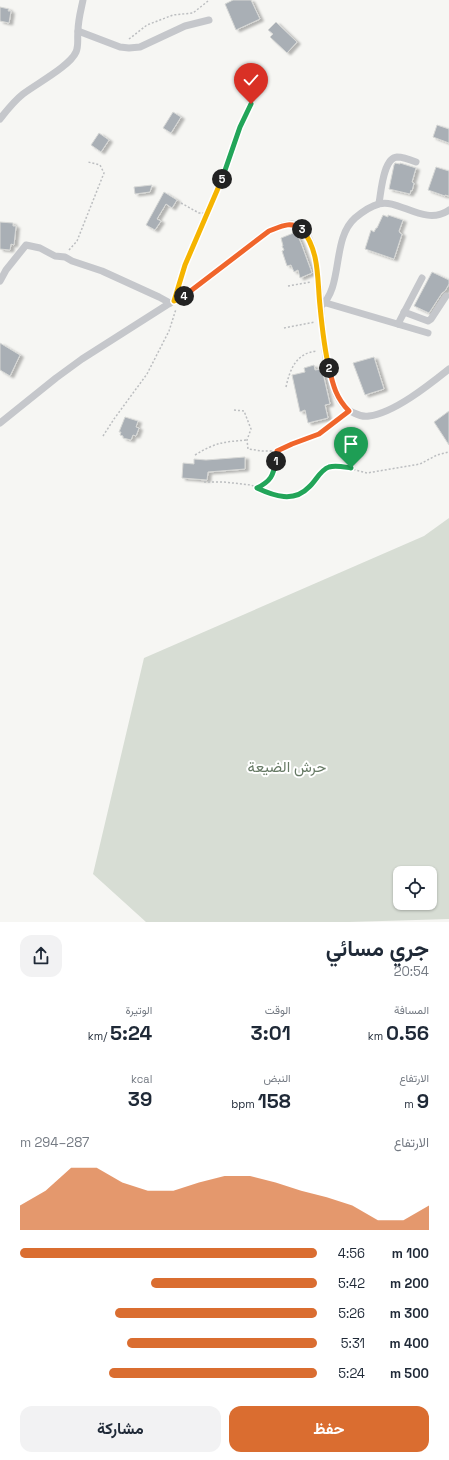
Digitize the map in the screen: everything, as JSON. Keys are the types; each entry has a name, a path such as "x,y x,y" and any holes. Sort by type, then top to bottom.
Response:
{"street":[{"path":"0,119 13,103 22,95 71,59 76,52 83,0"},
{"path":"78,31 120,47 130,48 140,47 185,26 209,20"},
{"path":"379,203 383,177 387,166 392,159 397,157 416,162"},
{"path":"323,305 334,281 340,248 346,231 354,218 379,203 390,204 413,212 430,215 442,214 449,210"},
{"path":"0,423 82,358 174,301 188,294 269,231 292,224 302,229 308,236 315,253 323,305 322,321 325,350 336,393 340,402 349,411 359,415 368,416 381,413 423,389 449,369"},
{"path":"0,281 6,270 26,245 40,248 55,256 65,257 72,261 102,271 159,297 174,301"},
{"path":"398,324 422,278"},
{"path":"404,312 428,321 431,319 446,296"},
{"path":"323,305 428,333"}],"path":[{"path":"120,47 147,25 173,15 193,13 208,0"},
{"path":"103,436 147,374 173,322 176,313 174,301 185,265 221,182 240,127 251,104"},
{"path":"65,257 77,241 104,173 100,165 88,162"},
{"path":"181,203 199,213 207,213"},
{"path":"288,286 319,282"},
{"path":"284,328 322,321"},
{"path":"286,387 289,372 299,358 310,352 325,350"},
{"path":"234,410 244,411 251,430 247,440 248,449 262,451 277,451 319,434 349,411"},
{"path":"195,455 206,448 222,442 247,440"},
{"path":"257,488 271,479 277,460 277,451"},
{"path":"204,482 224,482 251,485 287,498 299,495 329,467 340,466 367,472 420,464 449,452"}],"green space":[{"name":"حرش الضيعة","path":"449,518 449,919 349,922 146,922 93,874 144,658 424,536"}],"building":[{"path":"233,0 251,0 260,19 236,30 225,4"},
{"path":"0,7 11,11 9,23 0,21"},
{"path":"276,22 297,42 287,53 270,37 273,34 268,30"},
{"path":"173,112 181,117 171,133 163,128"},
{"path":"437,125 449,129 449,143 433,137"},
{"path":"99,133 109,140 101,152 91,145"},
{"path":"395,163 416,168 412,182 414,183 410,194 389,189"},
{"path":"436,167 449,171 449,196 428,190"},
{"path":"152,185 150,192 135,194 134,187"},
{"path":"164,192 177,200 172,208 166,204 157,219 161,221 155,230 146,225"},
{"path":"383,215 388,217 388,215 403,220 399,231 402,234 394,259 365,249 371,230 374,232"},
{"path":"0,222 13,223 13,226 16,226 14,245 11,244 10,250 0,249"},
{"path":"296,232 312,273 300,278 298,270 294,272 291,265 287,266 282,251 284,250 281,238"},
{"path":"432,272 449,280 449,284 429,313 414,306"},
{"path":"0,343 20,355 10,376 0,370"},
{"path":"374,357 384,389 365,395 353,363"},
{"path":"314,365 315,370 322,369 330,404 325,405 328,418 308,423 305,410 300,412 292,375 305,372 304,368"},
{"path":"449,411 449,445 434,422"},
{"path":"125,417 138,421 136,427 139,428 136,436 133,435 131,440 123,438 123,436 120,435 121,432 119,432"},
{"path":"245,457 245,469 208,472 207,480 182,478 183,463 194,464 194,459 206,460"}],"route":[{"path":"251,104 240,127 221,182 185,265 174,301 188,294 269,231 292,224 302,229 308,236 315,253 325,350 330,373 340,402 349,411 319,434 277,451 277,460 271,479 257,488 287,498 299,495 329,467 340,466 351,468"}]}
